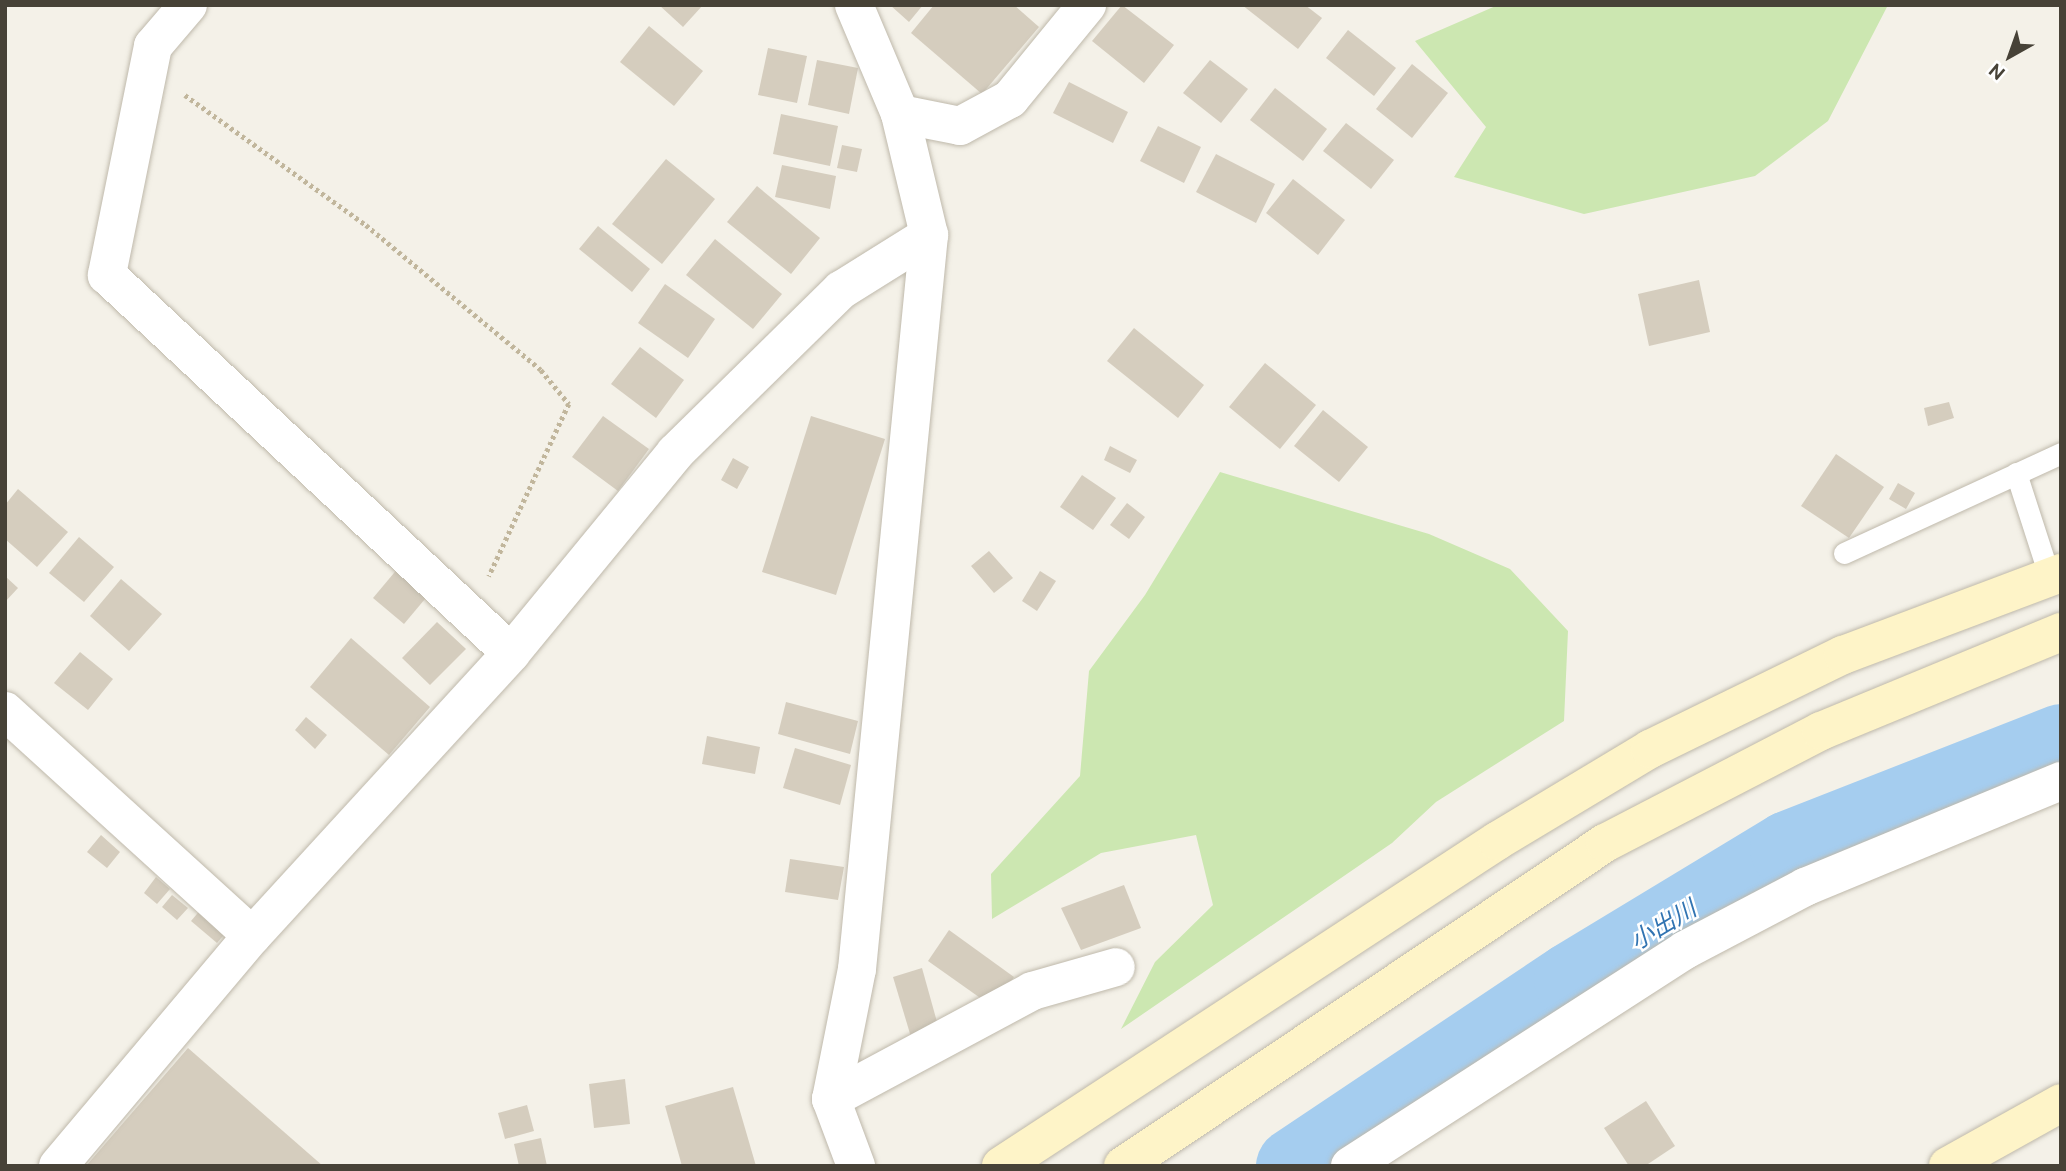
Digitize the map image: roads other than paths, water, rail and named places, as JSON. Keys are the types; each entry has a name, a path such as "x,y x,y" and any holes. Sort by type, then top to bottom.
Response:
{"street":[{"path":"188,5 153,46 107,275 511,653"},
{"path":"854,5 900,114 929,235 859,955 831,1099 856,1166"},
{"path":"900,114 960,126 1010,99 1087,5"},
{"path":"58,1166 251,936 511,653 675,453 841,290 929,235"},
{"path":"1001,1166 1486,848 1650,749 1843,655 2055,576"},
{"path":"1123,1166 1605,843 1821,731 2061,632"},
{"path":"5,711 251,936"},
{"path":"1350,1166 1685,950 1805,887 2061,781"},
{"path":"831,1099 1032,991 1116,967"},
{"path":"1948,1166 2061,1103"}],"lane":[{"path":"1844,553 2061,453"},
{"path":"2016,473 2055,576"}],"waterway":[{"name":"小出川","path":"1294,1166 1572,980 1788,849 2061,742"}]}
